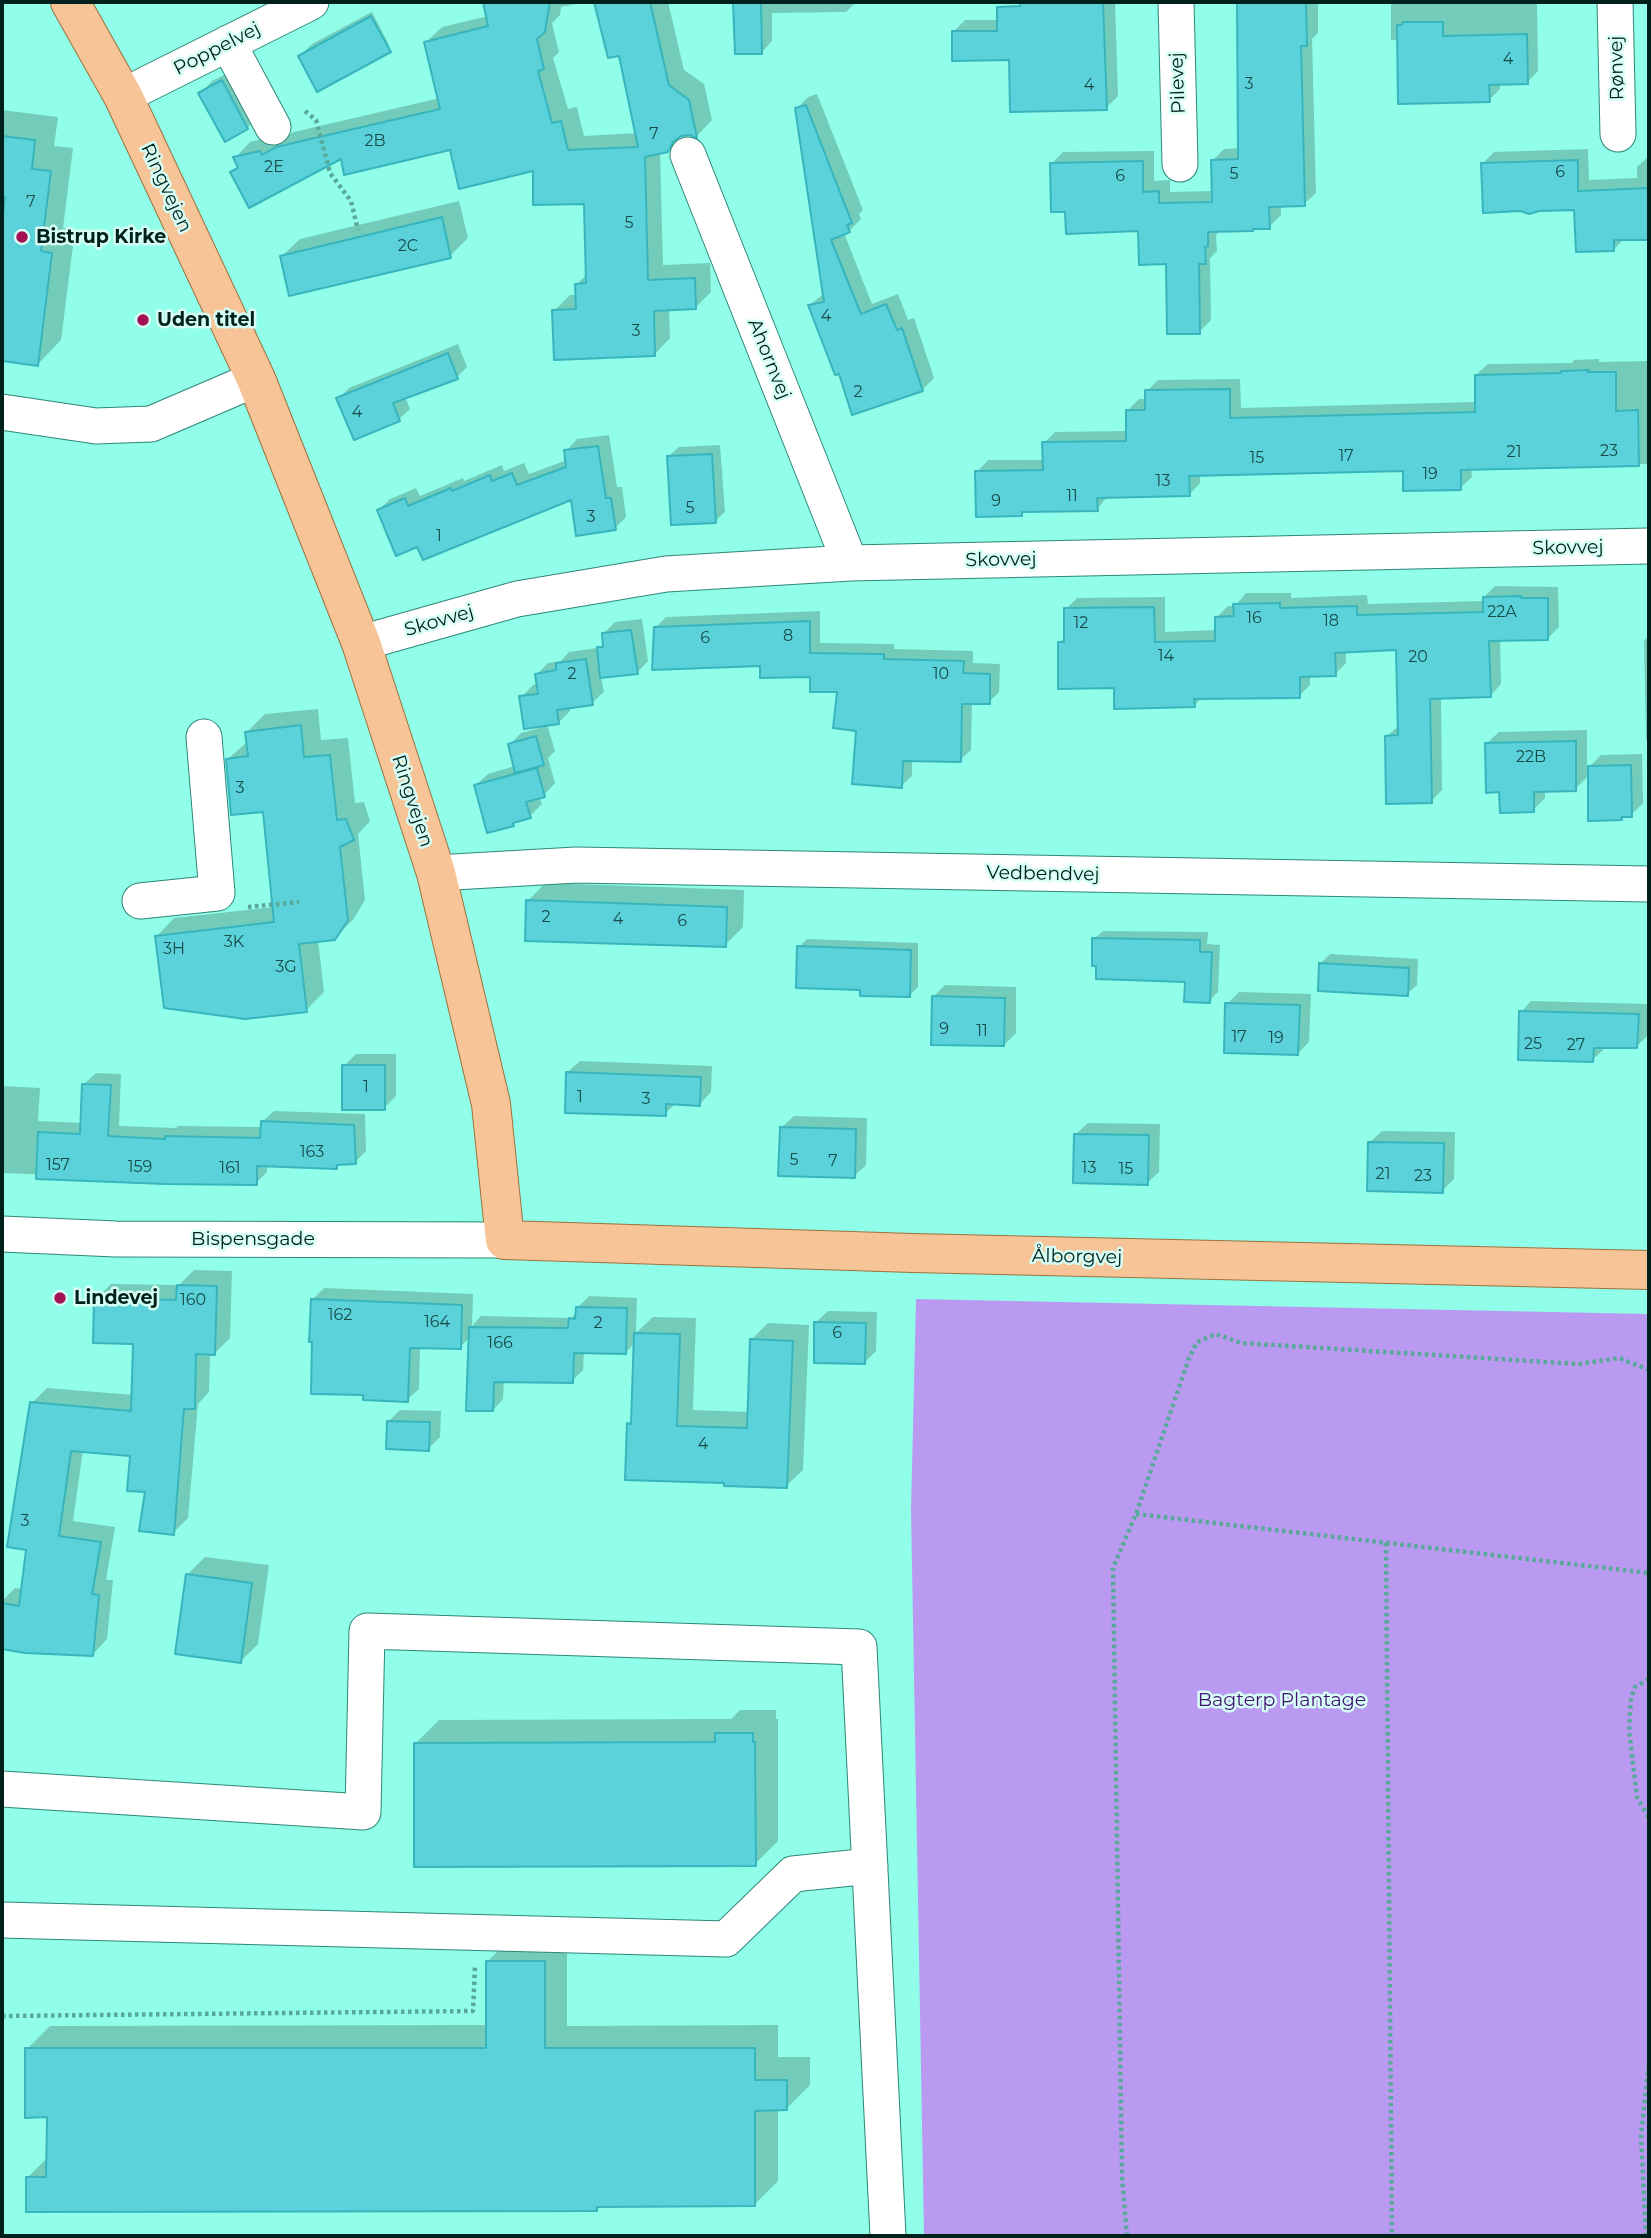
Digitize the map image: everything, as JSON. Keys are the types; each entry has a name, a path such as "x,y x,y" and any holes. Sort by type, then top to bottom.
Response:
{"main road":[{"name":"Ringvejen","path":"70,2 123,96 256,379 360,643 436,873 491,1104 505,1240"},
{"name":"Ålborgvej","path":"505,1240 914,1253 1649,1270"}],"street":[{"name":"Poppelvej","path":"123,96 311,2"},
{"name":"Pilevej","path":"1176,2 1181,164"},
{"name":"Rønvej","path":"1615,2 1618,134"},
{"path":"228,43 273,127"},
{"name":"Ahornvej","path":"688,155 850,563"},
{"path":"2,412 96,426 151,424 256,379"},
{"name":"Skovvej","path":"360,643 530,596 666,575 850,563 1649,546"},
{"path":"141,901 217,893 204,737"},
{"name":"Vedbendvej","path":"436,873 576,866 1649,884"},
{"name":"Bispensgade","path":"2,1234 116,1239 505,1240"},
{"path":"2,1790 363,1812 367,1631 859,1647 888,2236"},
{"path":"2,1920 726,1939 793,1874 870,1866"}],"path":[{"path":"273,127 307,110 316,120 330,173 351,201 358,230"},
{"path":"217,893 239,908 299,902"},
{"path":"1127,2236 1122,2176 1113,1568 1136,1514 1189,1358 1197,1342 1216,1334 1241,1343 1578,1364 1619,1357 1649,1370"},
{"path":"1136,1514 1649,1573"},
{"path":"1386,1543 1392,2236"},
{"path":"1649,1679 1635,1687 1631,1699 1629,1730 1637,1797 1649,1818"},
{"path":"2,2016 473,2011 476,1932"},
{"path":"1646,2236 1641,2135 1649,2063"}],"green space":[{"name":"Bagterp Plantage","path":"916,1299 1649,1314 1649,2236 924,2236 911,1510"}],"building":[{"path":"483,2 550,2 545,32 537,39 544,69 538,71 552,123 561,121 568,150 638,147 619,56 608,58 594,2 650,2 669,85 689,100 697,138 690,135 681,136 673,142 668,152 645,157 648,280 695,278 696,309 654,311 655,356 554,360 552,310 576,309 575,284 586,283 584,204 533,205 533,171 459,189 450,150 344,175 341,159 249,208 230,172 238,168 233,157 260,151 262,155 276,147 440,109 424,42 488,26"},
{"path":"733,2 761,2 762,54 735,54"},
{"path":"1020,2 1103,2 1107,110 1010,112 1009,60 952,61 952,31 997,31 997,7 1020,6"},
{"path":"1237,2 1306,2 1307,46 1301,46 1305,206 1269,207 1270,229 1208,232 1206,264 1199,264 1200,334 1167,334 1166,264 1139,265 1138,231 1066,234 1065,212 1051,212 1050,163 1143,161 1143,192 1159,191 1159,203 1212,202 1211,160 1238,159"},
{"path":"371,16 391,52 317,92 298,56"},
{"path":"1403,22 1443,22 1443,36 1527,34 1528,84 1489,85 1490,102 1398,104 1397,25 1402,25"},
{"path":"222,80 248,129 225,142 198,93"},
{"path":"806,105 852,223 847,225 850,232 831,240 861,314 886,304 897,330 902,328 923,391 852,415 839,374 835,375 808,305 824,302 795,108"},
{"name":"Bistrup Kirke","path":"2,136 35,140 32,169 51,171 41,251 52,253 38,366 2,361 2,223 5,197 2,197"},
{"path":"1578,160 1578,191 1649,188 1649,240 1614,240 1614,251 1576,252 1574,210 1539,211 1529,214 1520,211 1483,213 1481,163"},
{"path":"442,217 451,258 289,296 280,256"},
{"path":"448,353 458,379 393,403 400,421 354,440 336,398"},
{"path":"1589,370 1588,372 1616,372 1616,411 1638,410 1639,466 1461,470 1461,490 1403,491 1403,471 1189,476 1190,496 1097,498 1098,511 1022,512 1022,516 976,517 975,471 1043,470 1042,442 1126,441 1126,410 1145,410 1145,390 1230,389 1230,418 1475,412 1475,375"},
{"path":"598,446 606,498 611,498 616,530 576,536 571,500 423,560 417,547 396,556 377,510 405,498 408,506 490,475 492,481 512,473 517,485 566,467 564,450"},
{"path":"712,454 716,523 671,525 667,456"},
{"path":"1483,597 1548,598 1548,640 1489,641 1491,697 1430,699 1432,803 1386,804 1385,736 1398,735 1396,650 1335,653 1336,676 1300,677 1300,698 1194,699 1195,707 1114,709 1114,688 1058,689 1058,642 1064,642 1064,608 1154,607 1155,642 1215,641 1215,617 1234,616 1233,604 1280,603 1280,608 1357,606 1357,615 1483,612"},
{"path":"810,621 810,653 884,654 884,659 964,661 963,673 990,674 990,704 962,704 961,762 903,761 902,788 852,784 856,731 833,728 837,692 810,692 810,677 760,678 760,666 652,670 654,627"},
{"path":"631,630 638,674 600,678 597,647 603,647 602,633"},
{"path":"586,659 593,705 557,710 559,724 524,729 519,696 538,694 535,674 556,670 556,663"},
{"path":"301,725 304,757 330,755 337,820 346,819 354,840 340,847 348,920 335,940 299,944 307,1012 245,1019 164,1008 155,936 274,922 263,812 231,815 226,759 248,756 245,732"},
{"path":"536,736 544,765 515,773 508,744"},
{"path":"1576,741 1576,791 1534,792 1534,812 1500,813 1499,792 1486,793 1485,743"},
{"path":"1631,765 1632,817 1588,821 1588,766"},
{"path":"537,768 545,797 526,802 531,818 487,833 474,785"},
{"path":"526,900 727,907 726,947 525,941"},
{"path":"1092,938 1200,940 1200,952 1212,952 1210,1003 1184,1002 1185,982 1096,979 1096,966 1092,966"},
{"path":"797,946 911,950 910,997 860,996 860,990 796,988"},
{"path":"1319,963 1409,968 1408,996 1318,991"},
{"path":"932,996 1005,998 1004,1046 931,1045"},
{"path":"1225,1003 1300,1005 1298,1055 1224,1053"},
{"path":"1519,1011 1639,1014 1637,1048 1594,1048 1593,1062 1518,1060"},
{"path":"342,1065 385,1065 385,1110 342,1110"},
{"path":"566,1072 701,1077 700,1106 666,1104 666,1116 565,1113"},
{"path":"82,1084 111,1085 108,1136 165,1139 165,1136 260,1138 261,1121 354,1125 356,1164 337,1165 337,1169 257,1166 257,1185 36,1179 38,1132 80,1134"},
{"path":"780,1127 856,1129 855,1178 778,1176"},
{"path":"1074,1134 1149,1135 1148,1185 1073,1183"},
{"path":"1368,1142 1444,1143 1443,1193 1367,1191"},
{"path":"177,1285 217,1286 215,1355 196,1354 195,1409 184,1409 174,1535 139,1531 145,1492 127,1491 130,1456 71,1451 59,1536 101,1542 92,1594 99,1595 93,1656 25,1653 2,1649 2,1603 19,1606 26,1550 7,1547 30,1402 131,1411 133,1344 93,1343 94,1298 176,1300"},
{"path":"311,1299 462,1305 461,1349 410,1348 408,1402 363,1400 363,1395 311,1394"},
{"path":"576,1307 627,1308 626,1354 574,1353 573,1383 494,1382 493,1411 466,1411 469,1327 568,1328 569,1318 575,1319"},
{"path":"814,1322 866,1323 865,1364 814,1363"},
{"path":"634,1333 680,1334 677,1426 747,1428 750,1339 793,1341 787,1488 625,1480 627,1423 631,1424"},
{"path":"387,1421 430,1422 429,1451 386,1449"},
{"path":"186,1574 252,1583 241,1663 175,1654"},
{"path":"715,1733 753,1733 756,1866 414,1867 414,1743 715,1742"},
{"path":"486,1961 545,1961 545,2048 755,2048 755,2080 787,2080 787,2110 755,2111 755,2206 597,2207 597,2211 26,2212 26,2177 46,2177 47,2117 25,2118 25,2048 486,2048"}],"place":[{"name":"Bistrup Kirke","path":"22,237"},
{"name":"Uden titel","path":"143,320"},
{"name":"Lindevej","path":"60,1298"}]}
